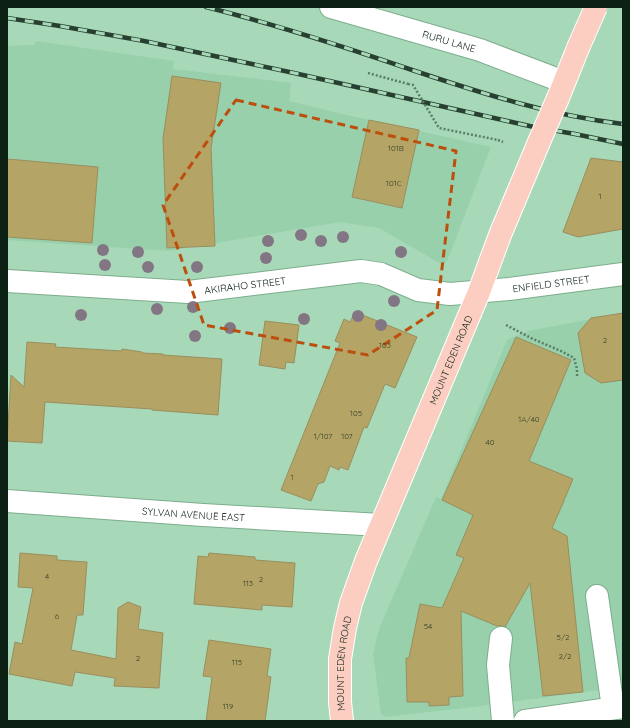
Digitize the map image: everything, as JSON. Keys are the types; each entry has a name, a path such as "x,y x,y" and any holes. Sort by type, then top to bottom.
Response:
{"main road":[{"name":"MOUNT EDEN ROAD","path":"342,721 340,702 340,659 351,603 366,561 479,292 500,235 596,7"}],"street":[{"name":"RURU LANE","path":"331,7 480,50 561,90"},
{"name":"AKIRAHO STREET","path":"7,281 188,292 361,271 381,274 418,290 450,294 479,292"},
{"name":"ENFIELD STREET","path":"479,292 623,274"},
{"name":"SYLVAN AVENUE EAST","path":"7,501 381,525"},
{"path":"525,721 618,708 597,596"},
{"path":"501,638 498,665 503,721"}],"path":[{"path":"368,72 413,85 439,128 503,142"},
{"path":"506,325 574,358 577,369 577,377"}],"highlighted area":[{"path":"236,100 456,151 437,310 368,355 204,325 163,205"}],"shaded area":[{"path":"36,41 174,61 173,69 291,83 289,101 491,147 447,261 443,265 379,228 340,222 169,251 7,240 7,45 34,45"},
{"path":"623,313 623,687 385,717 381,714 373,654 379,629 436,497 441,499 507,340 528,331"}],"building":[{"path":"172,76 221,83 211,148 215,246 167,248 163,139"},
{"path":"369,120 419,130 402,208 352,197"},
{"path":"591,158 623,162 623,229 578,237 563,232"},
{"path":"7,159 98,167 92,243 7,237"},
{"path":"355,312 417,337 395,388 385,384 367,428 364,427 348,470 340,467 339,470 330,466 324,482 318,484 311,501 281,490 340,343 335,341 344,319 350,322"},
{"path":"623,313 623,380 601,383 585,373 578,333 591,318"},
{"path":"265,321 299,325 294,363 286,362 285,369 259,365"},
{"path":"516,337 571,360 529,461 573,479 552,528 567,536 583,692 543,696 530,583 505,627 497,626 461,611 463,696 449,697 449,705 429,706 429,702 407,702 406,658 409,658 420,604 442,608 464,558 456,555 473,515 442,500"},
{"path":"27,342 56,344 55,347 122,351 122,349 142,353 222,359 218,415 45,402 42,443 7,441 11,375 24,387"},
{"path":"20,553 57,556 57,560 87,562 83,615 77,615 71,650 116,659 118,608 128,602 141,607 138,629 163,633 159,688 114,686 115,678 75,672 72,686 9,674 15,642 22,644 33,588 18,587"},
{"path":"209,553 255,557 255,560 295,563 292,607 262,605 262,610 194,604 198,556 208,557"},
{"path":"209,640 271,649 267,676 271,677 265,721 206,721 212,677 203,676"}],"railway":[{"path":"206,7 313,37 418,72 519,103 571,116 623,124"},
{"path":"7,18 144,41 534,127 623,144"}]}
